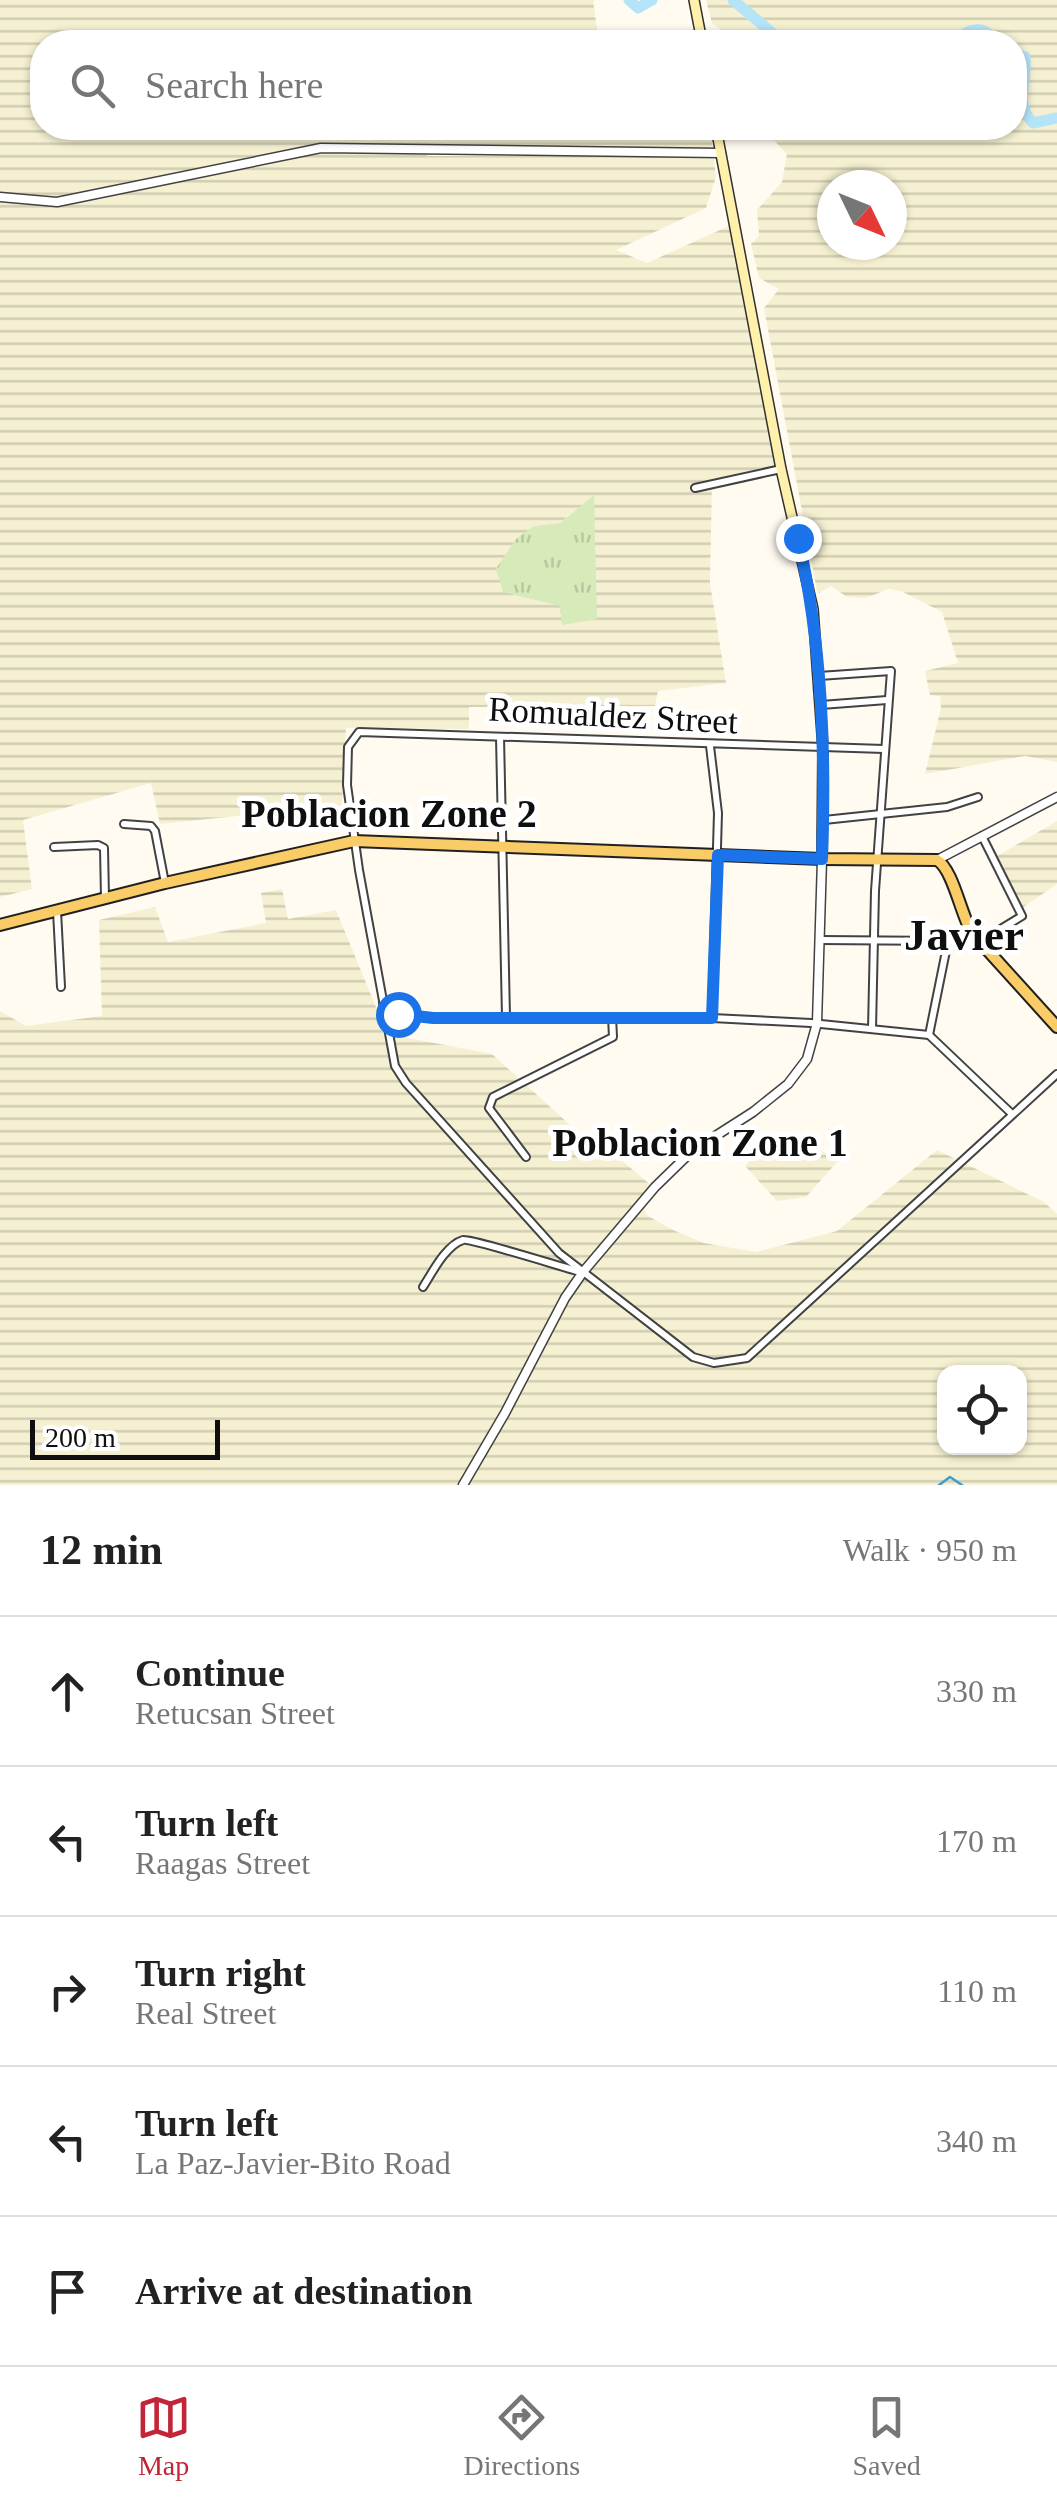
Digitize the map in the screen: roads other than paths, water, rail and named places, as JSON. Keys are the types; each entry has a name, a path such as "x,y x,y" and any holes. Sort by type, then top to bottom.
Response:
{"main road":[{"path":"694,0 700,30"},
{"path":"718,140 781,469 813,609 823,748 822,859"},
{"path":"0,925 354,841 937,860 946,867 962,917 976,938 1057,1027"}],"street":[{"path":"0,197 57,202 321,148 721,153"},
{"path":"695,488 781,469"},
{"path":"819,676 891,670 877,861 872,1029"},
{"path":"821,705 888,700"},
{"name":"Romualdez Street","path":"354,841 346,785 348,747 353,736 368,731 710,746 884,749"},
{"path":"500,736 506,1017"},
{"path":"710,746 718,813 712,1018"},
{"path":"824,820 947,807 978,797"},
{"path":"937,860 1057,797"},
{"path":"124,824 150,826 155,832 165,883"},
{"path":"820,940 976,938 1022,916 981,835"},
{"path":"354,841 392,1060 400,1075 546,1239 582,1272 694,1357 714,1363 746,1358 1057,1074"},
{"path":"54,847 104,848 105,900"},
{"path":"463,1485 582,1272 692,1150 742,1120 788,1084 808,1060 817,1024 822,859"},
{"path":"57,911 61,986"},
{"path":"929,1035 948,941"},
{"path":"382,1002 398,1014 412,1018 712,1018 929,1035 1012,1114"},
{"path":"526,1157 495,1119 489,1108 493,1098 613,1038 612,1018"},
{"path":"422,1287 452,1247 463,1240 477,1240 518,1256 582,1272"}],"waterway":[{"path":"629,0 638,8 652,0"},
{"path":"733,0 769,30"},
{"path":"976,30 981,30"},
{"path":"1027,115 1033,123 1057,118"},
{"path":"939,1485 950,1477 962,1485"}],"district":[{"name":"Poblacion Zone 2","path":"389,813"},
{"name":"Javier","path":"964,934"},
{"name":"Poblacion Zone 1","path":"700,1142"}]}
